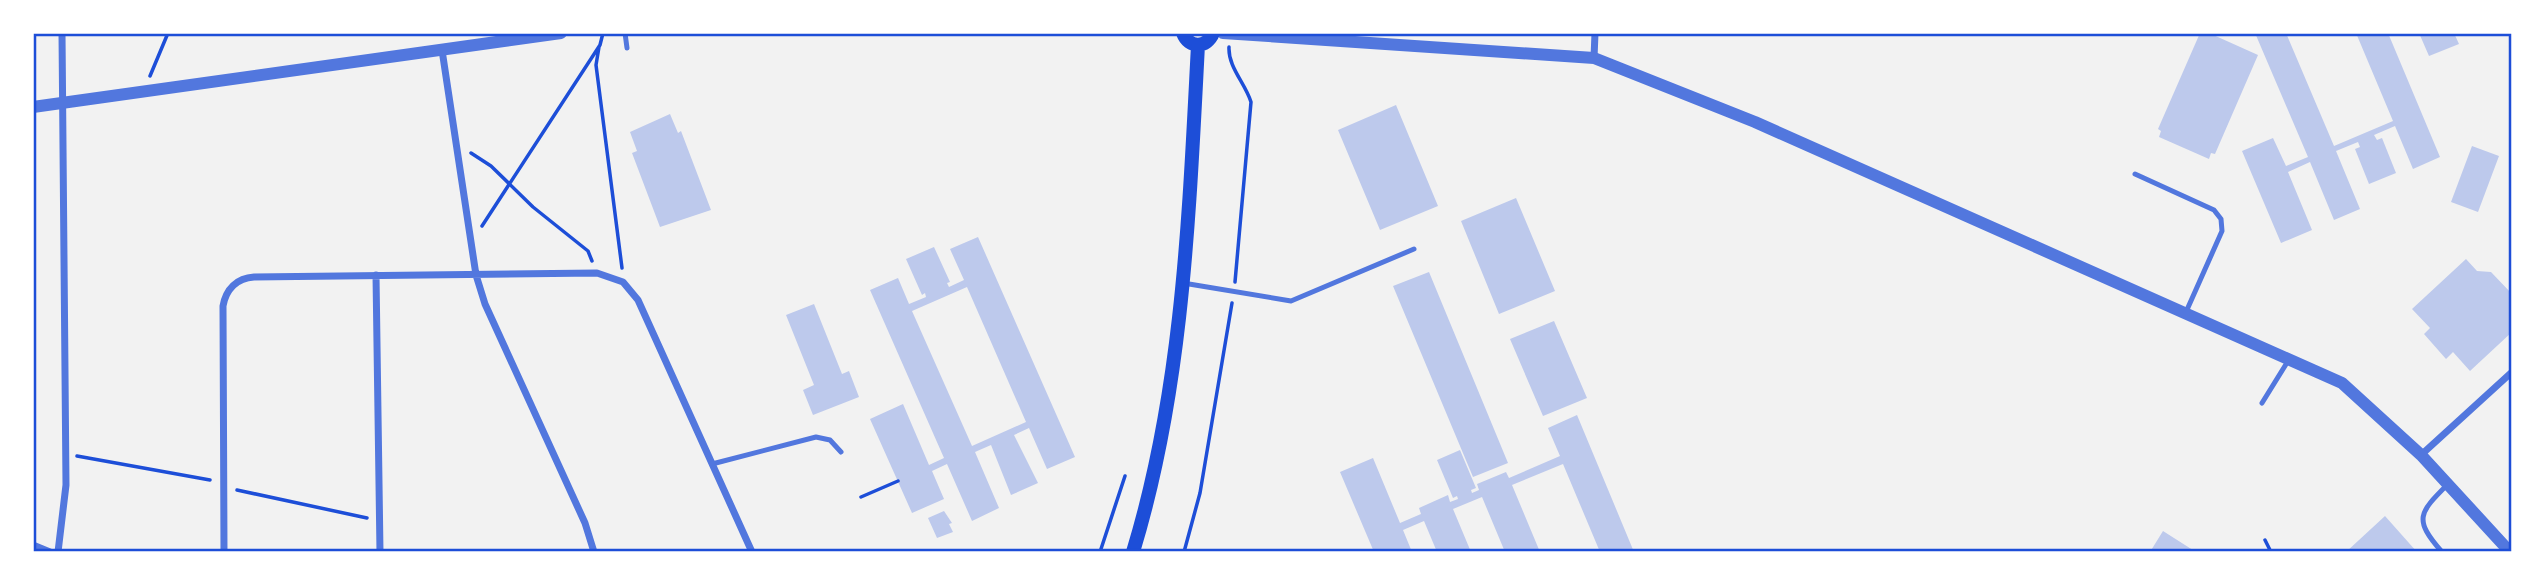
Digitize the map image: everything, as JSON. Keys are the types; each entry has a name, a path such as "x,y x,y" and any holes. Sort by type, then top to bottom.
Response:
{"main road":[{"path":"1182,33 1188,42 1198,45 1208,42 1213,33"},
{"path":"1133,552 1164,424 1183,283 1198,45"}],"street":[{"path":"58,552 66,485 62,33"},
{"path":"33,107 149,93 561,33"},
{"path":"1223,33 1594,58 1755,122 2342,383 2421,455 2510,552"},
{"path":"1594,58 1595,33"},
{"path":"442,50 476,275 485,304 585,523 594,552"},
{"path":"224,552 223,306 226,294 234,284 247,277 597,273 618,278 638,300 752,552"},
{"path":"376,275 380,552"},
{"path":"2421,455 2512,372"},
{"path":"33,545 50,552"}],"lane":[{"path":"625,33 627,48"},
{"path":"2135,174 2214,209 2221,219 2222,232 2186,312"},
{"path":"1183,283 1291,301 1413,249"},
{"path":"2262,403 2290,358"},
{"path":"712,464 816,437 830,440 841,452"},
{"path":"2442,552 2425,532 2422,519 2425,506 2448,484"}],"path":[{"path":"149,93 149,79 169,33"},
{"path":"603,33 596,65 623,265 618,278"},
{"path":"469,230 485,225 600,45"},
{"path":"458,154 472,153 587,251 597,273"},
{"path":"1100,552 1125,476"},
{"path":"861,497 898,481"},
{"path":"2265,540 2271,552"}],"building":[{"path":"2200,33 2209,33 2258,55 2215,154 2211,153 2209,159 2159,137 2161,131 2158,129"},
{"path":"2255,33 2286,33 2334,146 2393,121 2356,33 2388,33 2440,157 2413,169 2395,126 2374,135 2377,140 2382,138 2396,173 2369,184 2355,149 2360,147 2358,142 2336,151 2360,209 2334,220 2310,162 2288,172 2312,230 2281,243 2242,151 2273,138 2286,166 2308,157"},
{"path":"2419,33 2454,33 2459,44 2429,56"},
{"path":"1396,105 1438,206 1380,230 1338,130"},
{"path":"670,114 678,133 681,131 711,210 660,227 632,153 637,151 630,132"},
{"path":"2472,146 2499,156 2478,212 2451,202"},
{"path":"1516,198 1555,291 1499,314 1461,221"},
{"path":"978,237 1075,457 1047,469 1029,428 1014,435 1038,483 1011,495 991,445 975,452 999,508 972,521 947,464 932,471 944,499 912,513 870,419 903,404 929,465 944,458 870,290 898,278 909,304 926,297 925,293 922,295 906,259 934,247 950,282 947,283 949,287 964,280 950,249","holes":["967,287 1026,422 972,446 912,311"]},
{"path":"2466,259 2477,271 2491,272 2512,294 2512,332 2470,371 2453,352 2446,359 2424,334 2430,328 2412,309"},
{"path":"1429,272 1508,463 1473,477 1393,286"},
{"path":"814,304 842,374 849,371 859,397 813,415 803,390 814,385 786,315"},
{"path":"1554,321 1587,398 1543,416 1510,339"},
{"path":"1577,415 1634,552 1600,552 1563,464 1512,485 1540,552 1505,552 1482,497 1453,509 1471,552 1437,552 1424,521 1403,530 1412,552 1374,552 1340,472 1373,458 1400,523 1421,514 1419,508 1448,495 1450,502 1458,499 1457,496 1453,498 1437,460 1460,450 1476,488 1471,490 1472,493 1479,490 1477,484 1506,472 1509,478 1560,456 1548,428"},
{"path":"944,511 952,523 949,524 953,532 937,538 928,518"},
{"path":"2385,516 2417,552 2346,552"},
{"path":"2163,531 2196,552 2150,552"}]}
